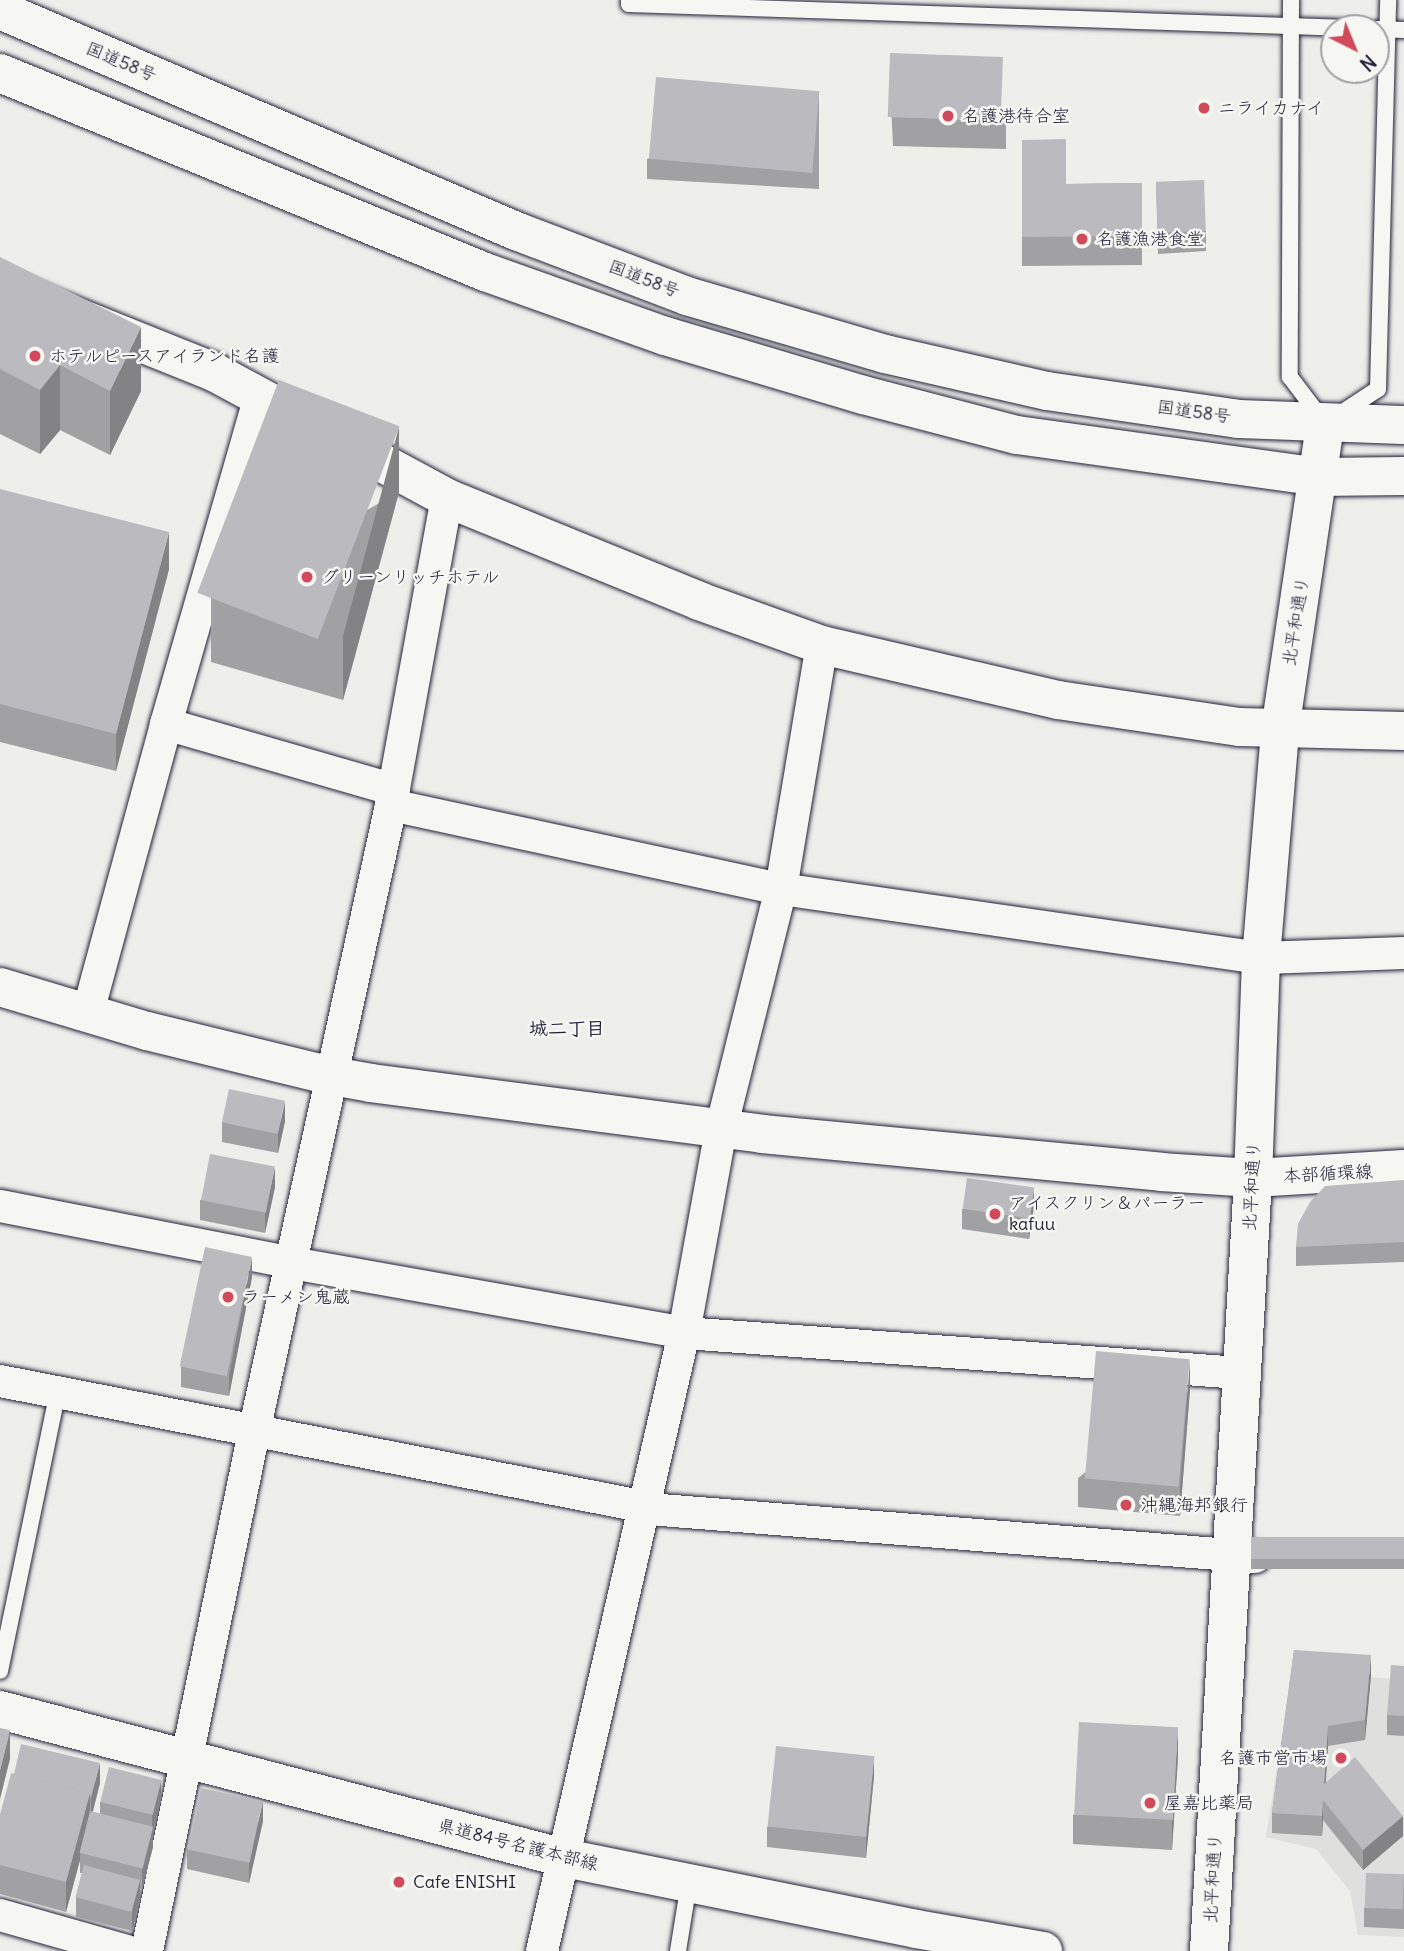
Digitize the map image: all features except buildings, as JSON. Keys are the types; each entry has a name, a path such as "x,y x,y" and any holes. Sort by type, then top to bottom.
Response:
{"main road":[{"name":"国道58号","path":"0,10 516,231 687,296 885,354 1047,391 1238,419 1404,425"},
{"path":"0,73 485,272 665,336 863,395 1017,435 1318,477 1404,476"},
{"path":"0,286 214,372 259,399 447,498 699,601 822,645 1058,700 1239,727 1404,731"},
{"name":"北平和通り","path":"1209,1951 1253,1178 1261,958 1280,730 1325,424"},
{"name":"本部循環線","path":"0,987 147,1031 332,1076 721,1129 1180,1174 1253,1178 1404,1169"},
{"name":"県道84号名護本部線","path":"0,1710 564,1858 689,1883 916,1940 1043,1951"}],"street":[{"path":"88,1012 166,724 259,399"},
{"path":"147,1951 254,1432 392,798 447,498"},
{"path":"542,1951 684,1333 721,1129 781,889 822,645"},
{"path":"166,724 392,798 781,889 1261,958 1404,953"},
{"path":"0,1206 292,1263 684,1333 1241,1373"},
{"path":"0,1381 642,1507 1231,1556 1287,1558"},
{"path":"0,1915 127,1951"}],"lane":[{"path":"1291,0 1290,377 1325,424 1378,389 1387,84"},
{"path":"629,2 1320,28"},
{"path":"0,1671 58,1392"},
{"path":"678,1951 689,1883"}],"shaded area":[{"name":"名護市営市場","path":"1292,1670 1404,1680 1404,1937 1358,1935 1350,1891 1316,1849 1266,1837"}],"place":[{"name":"ニライカナイ","path":"1204,108"},
{"name":"名護港待合室","path":"948,116"},
{"name":"名護漁港食堂","path":"1082,239"},
{"name":"ホテルピースアイランド名護","path":"35,356"},
{"name":"グリーンリッチホテル","path":"307,577"},
{"name":"アイスクリン＆パーラー kafuu","path":"995,1214"},
{"name":"ラーメン鬼蔵","path":"228,1297"},
{"name":"沖縄海邦銀行","path":"1126,1505"},
{"name":"名護市営市場","path":"1341,1758"},
{"name":"屋嘉比薬局","path":"1150,1803"},
{"name":"Cafe ENISHI","path":"399,1882"}],"district":[{"name":"城二丁目","path":"567,1029"}]}
